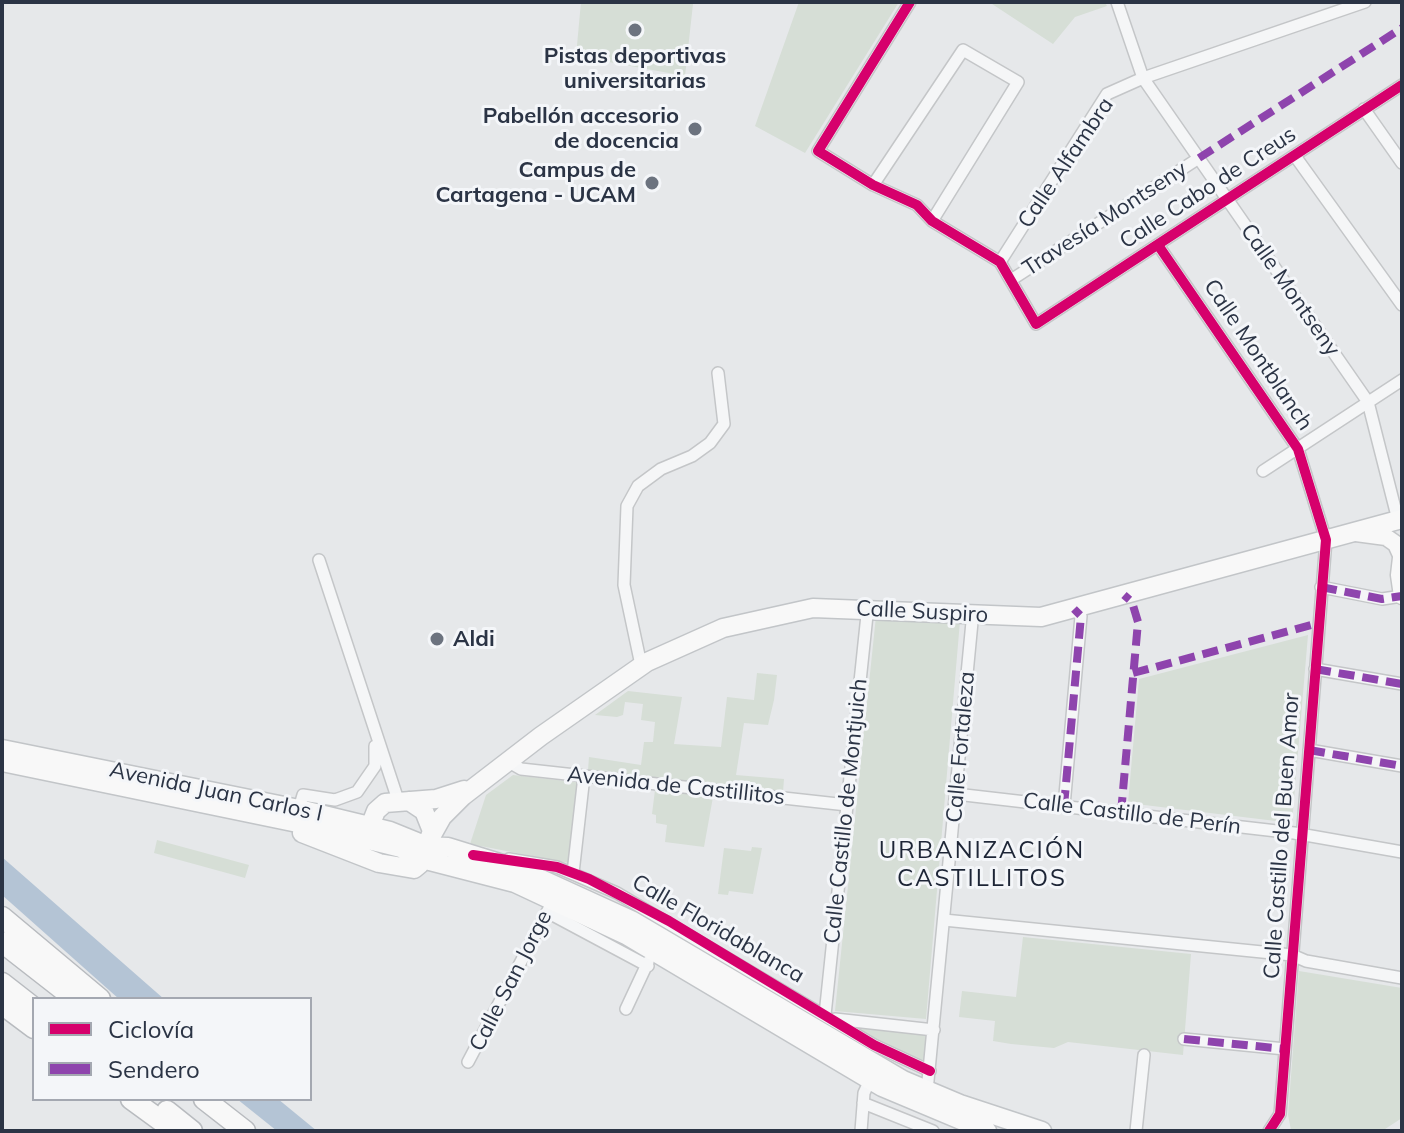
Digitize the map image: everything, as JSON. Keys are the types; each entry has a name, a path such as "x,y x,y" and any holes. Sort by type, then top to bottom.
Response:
{"highway":[{"path":"2,917 98,997"},
{"path":"2,942 72,997"},
{"path":"2,983 32,1006"},
{"path":"2,1004 32,1026"},
{"path":"134,1101 175,1131"},
{"path":"154,1101 192,1131"},
{"path":"207,1101 248,1131"},
{"path":"216,1101 248,1131"}],"main road":[{"name":"Calle Suspiro","path":"480,781 641,665 683,643 742,622 813,608 1041,617 1401,520"},
{"path":"1350,533 1386,537 1396,544 1401,552 1402,596"},
{"name":"Avenida Juan Carlos I","path":"2,749 299,809 426,849"},
{"name":"Avenida Juan Carlos I","path":"2,762 367,832"},
{"path":"402,868 370,852 367,832 376,811 385,803 446,797 480,781"},
{"path":"251,812 379,863 414,869 442,817 480,781"},
{"path":"404,800 427,818 432,831 426,849"},
{"path":"426,849 500,878 870,1080 979,1130"},
{"name":"Calle Floridablanca","path":"426,849 473,855 565,887 633,921 876,1066 927,1091 1042,1131"}],"street":[{"path":"910,2 818,151 873,185 917,205 932,221 1000,262 1011,280"},
{"name":"Calle Montseny","path":"1117,2 1143,78 1368,402 1401,520"},
{"name":"Calle Alfambra","path":"1000,262 1107,94 1143,78 1365,2"},
{"path":"873,185 963,50 1018,82 932,221"},
{"name":"Calle Cabo de Creus","path":"1011,280 1036,324 1402,85"},
{"path":"1364,109 1402,163"},
{"path":"1295,156 1402,305"},
{"name":"Travesía Montseny","path":"1011,280 1199,158"},
{"name":"Calle Montblanch","path":"1158,245 1298,449 1326,540"},
{"path":"641,665 624,585 627,506 638,486 661,469 692,456 710,443 724,424 718,373"},
{"path":"1263,471 1402,380"},
{"name":"Calle Castillo del Buen Amor","path":"1269,1131 1279,1119 1326,540"},
{"path":"319,560 374,734 404,800"},
{"path":"1321,587 1382,599 1402,596"},
{"name":"Calle Castillo de Montjuich","path":"827,1017 867,615 863,608"},
{"path":"1064,806 1081,616 1074,609"},
{"name":"Calle Fortaleza","path":"927,1091 972,622 969,614"},
{"path":"1315,669 1402,684"},
{"path":"299,809 303,795 342,799 366,784 375,766 374,734"},
{"path":"1309,750 1402,766"},
{"name":"Avenida de Castillitos","path":"507,761 521,769 847,805"},
{"path":"573,873 584,776"},
{"name":"Calle Castillo de Perín","path":"956,794 1302,834 1402,852"},
{"name":"Calle Floridablanca","path":"473,855 557,867 635,902 895,1056 930,1071"},
{"name":"Calle San Jorge","path":"468,1062 550,906"},
{"path":"944,920 1292,955 1306,961 1402,978"},
{"path":"626,1009 652,959"},
{"path":"827,1017 934,1030"},
{"path":"1184,1039 1285,1049"},
{"path":"1136,1131 1144,1055"},
{"path":"861,1131 863,1103 870,1080"},
{"path":"863,1103 933,1131"}],"shaded area":[{"name":"Pistas deportivas universitarias","path":"581,2 693,4 685,76 576,56"},
{"path":"799,2 899,2 805,153 755,126"},
{"path":"989,2 1105,2 1107,6 1075,17 1053,44"},
{"path":"876,616 960,621 926,1019 835,1011"},
{"path":"1308,635 1292,823 1128,803 1139,679"},
{"path":"757,673 777,675 774,700 768,725 744,723 736,775 784,779 783,792 588,770 589,757 641,765 644,742 653,742 655,722 641,720 643,704 625,702 623,715 617,717 595,715 628,691 682,697 674,744 721,747 727,697 754,700"},
{"path":"513,775 583,783 574,864 470,844 486,795"},
{"path":"655,790 713,797 704,847 665,842 667,825 656,823 656,815 652,814"},
{"path":"157,840 249,865 245,878 154,853"},
{"path":"752,847 762,848 753,894 729,891 728,895 718,894 724,848 751,851"},
{"path":"1023,937 1191,954 1183,1055 1068,1042 1054,1048 993,1041 995,1021 959,1017 962,991 1016,997"},
{"path":"1299,971 1402,988 1402,1118 1382,1131 1291,1130 1288,1115"},
{"path":"830,1018 934,1030 930,1071"}],"water":[{"path":"2,857 162,997 117,997 2,895"},
{"path":"240,1101 280,1101 317,1131 277,1131"}],"marked path":[{"path":"1199,158 1402,28"},
{"path":"1321,587 1382,599 1402,596"},
{"path":"1121,813 1138,622 1132,602 1124,595"},
{"path":"1064,806 1081,616 1074,609"},
{"path":"1133,673 1319,623"},
{"path":"1315,669 1402,684"},
{"path":"1309,750 1402,766"},
{"path":"1184,1039 1285,1049"}],"cycle path":[{"path":"910,2 818,151 873,185 917,205 932,221 1000,262 1036,324 1402,85"},
{"path":"1158,245 1298,449 1326,540 1280,1114 1269,1131"},
{"path":"473,855 557,867 589,879 669,921 874,1045 930,1071"}],"place":[{"name":"Pistas deportivas universitarias","path":"635,30"},
{"name":"Pabellón accesorio de docencia","path":"695,129"},
{"name":"Campus de Cartagena - UCAM","path":"652,183"},
{"name":"Aldi","path":"437,639"}],"district":[{"name":"URBANIZACIÓN CASTILLITOS","path":"982,865"}]}
